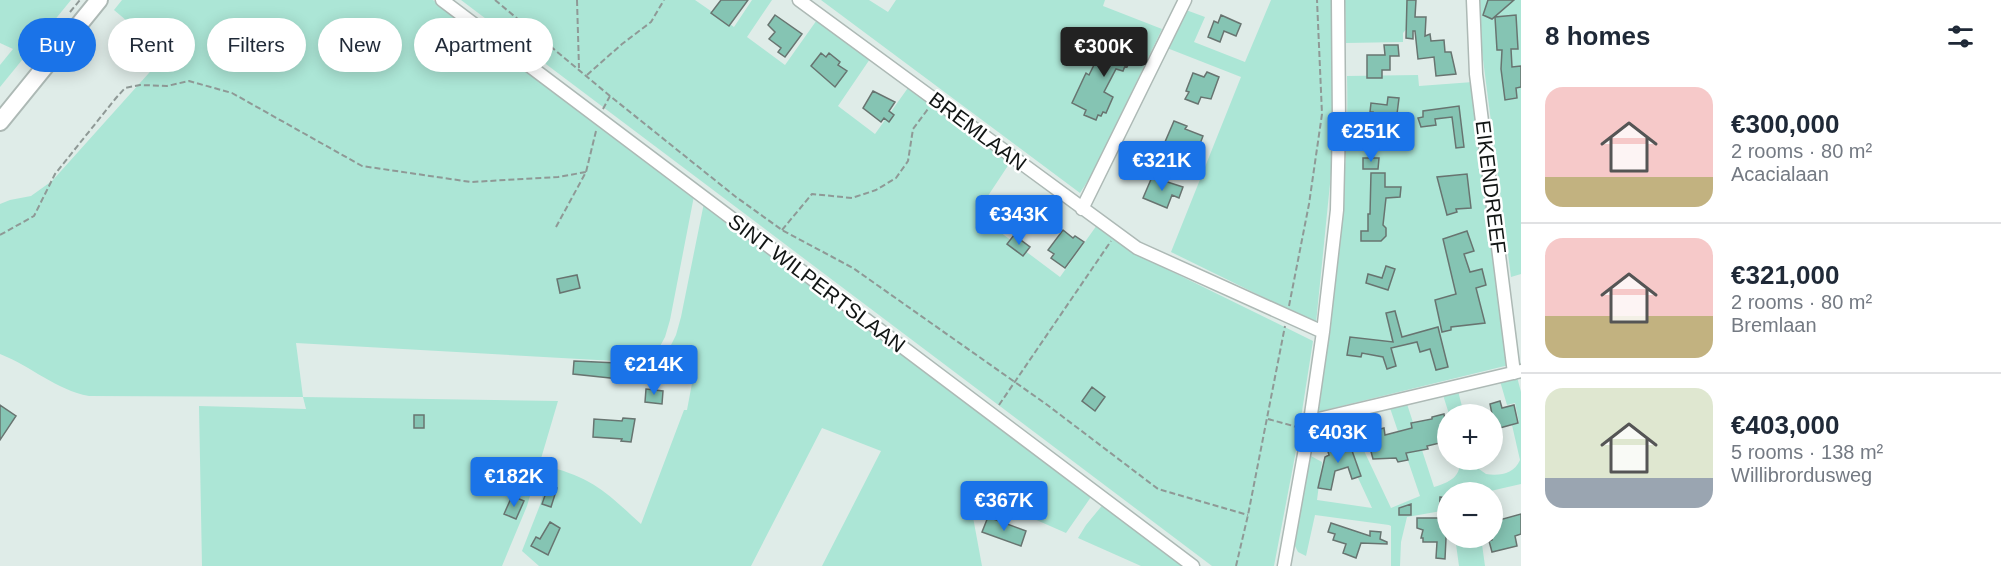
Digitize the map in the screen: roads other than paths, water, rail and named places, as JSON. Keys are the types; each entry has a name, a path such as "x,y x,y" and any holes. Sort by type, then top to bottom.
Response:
{"main road":[{"path":"0,122 99,0"}],"street":[{"name":"SINT WILPERTSLAAN","path":"442,0 1193,566"},
{"path":"1082,209 1185,0"},
{"path":"1288,565 1323,332 1337,210 1338,0"},
{"name":"EIKENDREEF","path":"1473,0 1476,74 1518,372"},
{"name":"BREMLAAN","path":"801,1 1137,248 1323,332"},
{"path":"1309,426 1518,372"}]}
